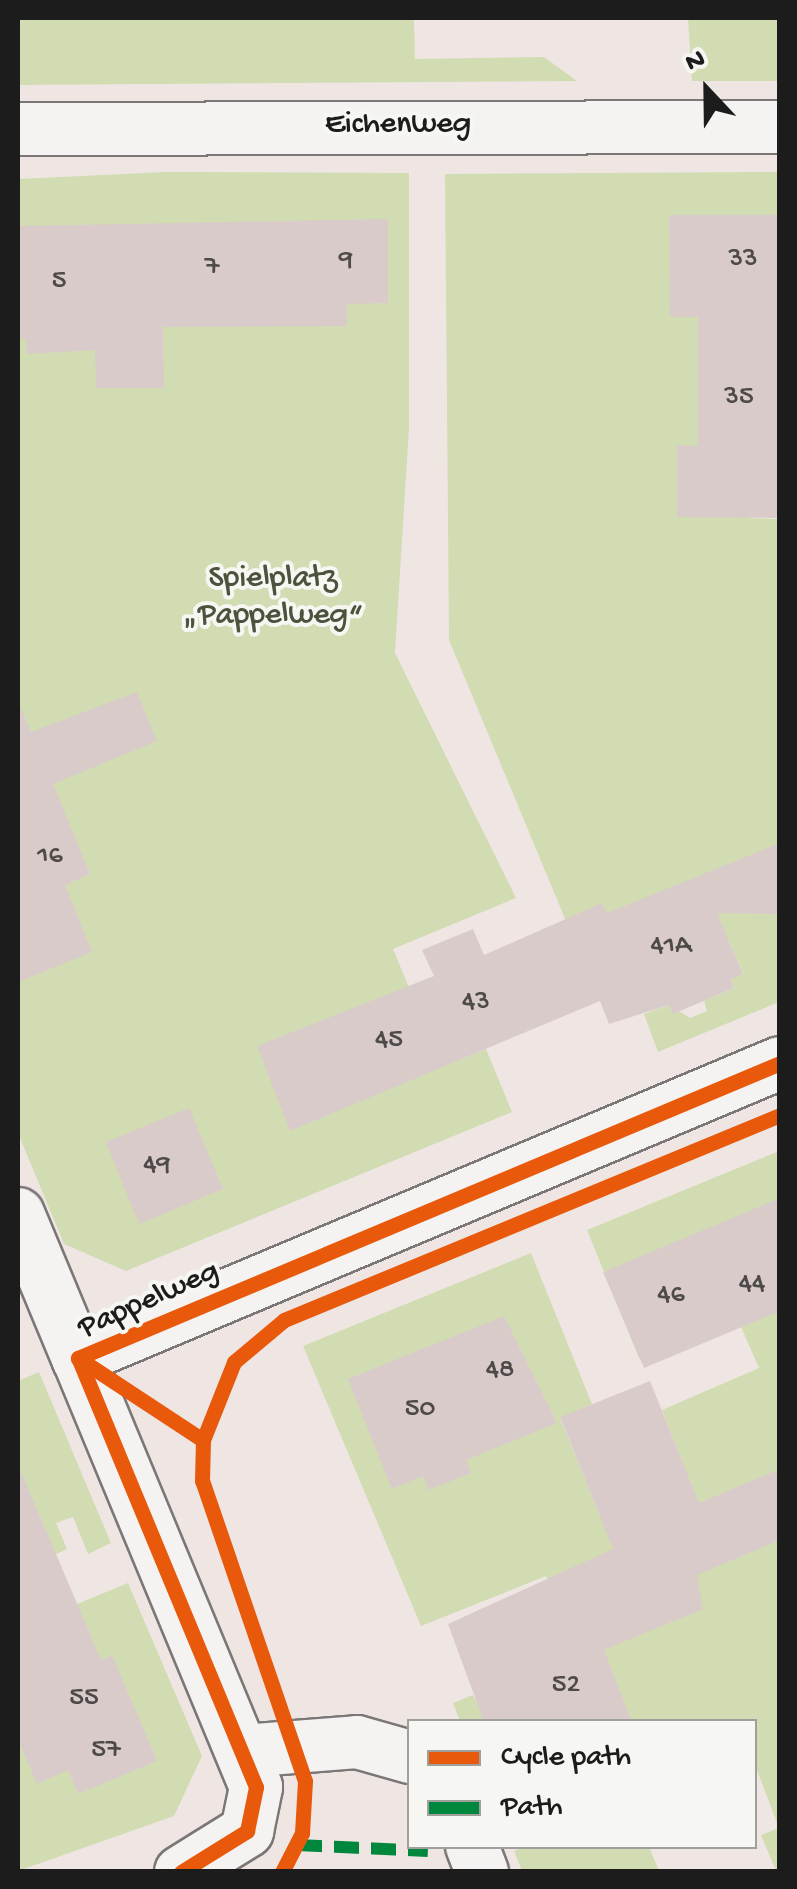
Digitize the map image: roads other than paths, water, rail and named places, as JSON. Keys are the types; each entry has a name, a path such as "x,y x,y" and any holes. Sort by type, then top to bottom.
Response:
{"street":[{"name":"Eichenweg","path":"18,129 780,127"},
{"name":"Pappelweg","path":"181,1872 247,1831 256,1787 78,1358 780,1064"},
{"path":"18,1214 78,1358"},
{"path":"243,1750 357,1742 407,1757"}],"park label":[{"name":"Spielplatz „Pappelweg“","path":"273,598"}]}
